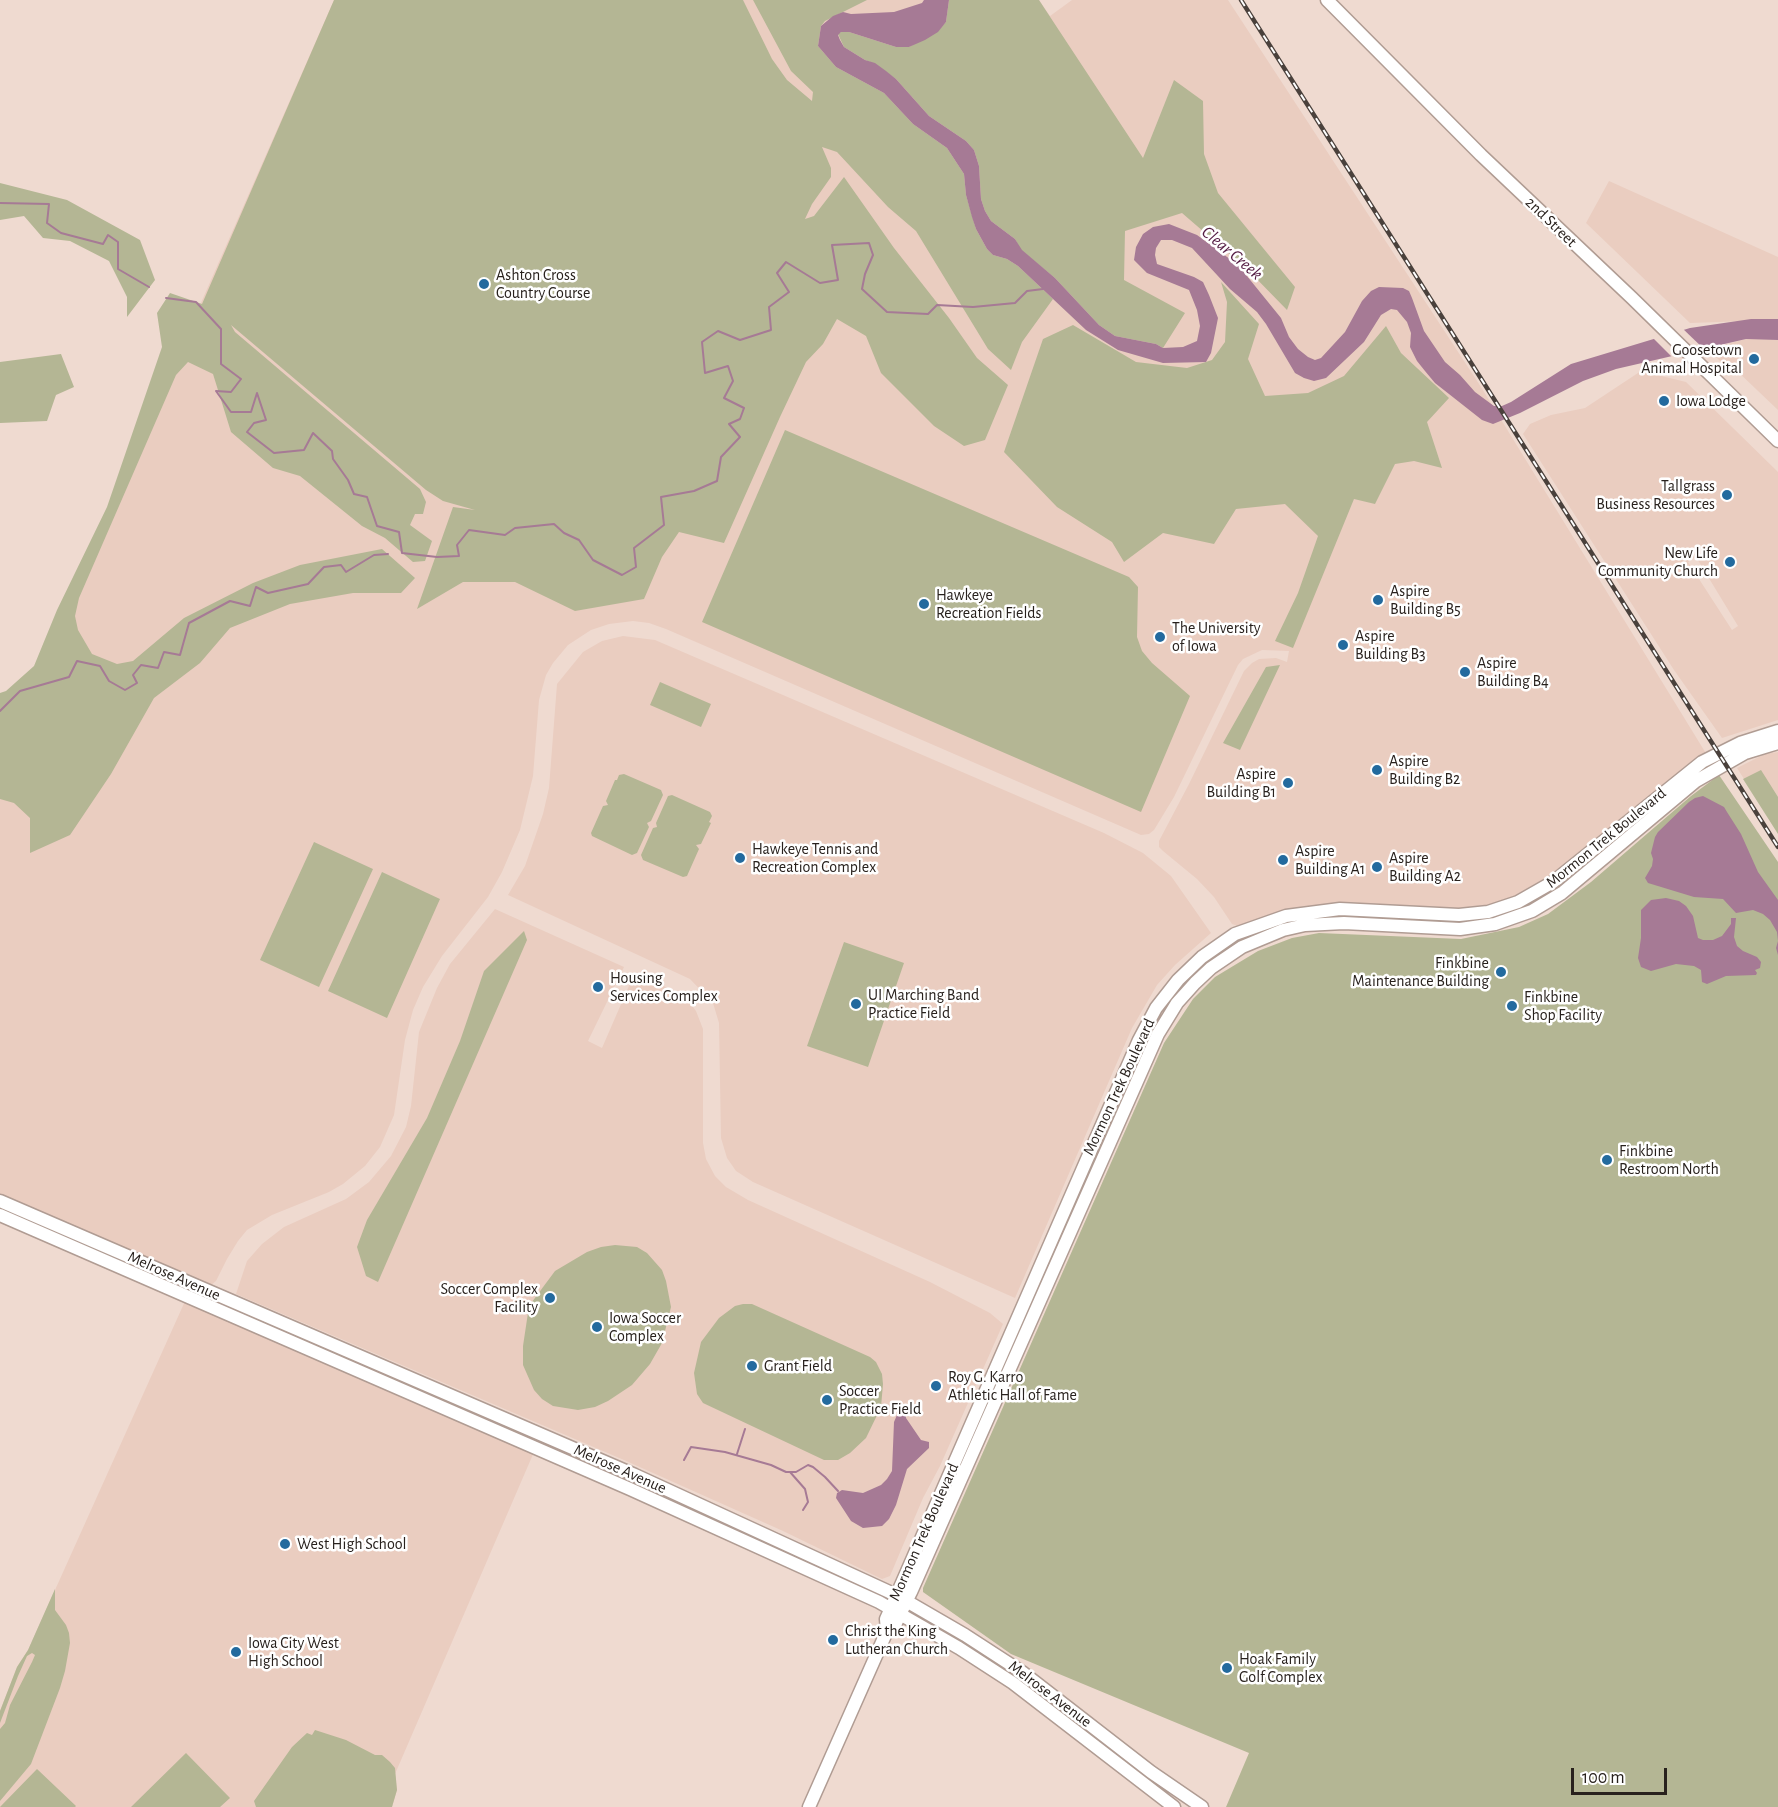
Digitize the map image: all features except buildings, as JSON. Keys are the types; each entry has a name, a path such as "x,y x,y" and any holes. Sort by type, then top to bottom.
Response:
{"main road":[{"name":"2nd Street","path":"1327,0 1481,155 1778,441"},
{"path":"1721,758 1752,738 1778,731"},
{"path":"1721,758 1778,743"},
{"name":"Mormon Trek Boulevard","path":"809,1807 887,1631 896,1623 896,1611 1158,1034 1177,1003 1211,968 1242,947 1282,930 1305,925 1344,923 1460,929 1495,924 1532,911 1562,893 1721,758"},
{"name":"Melrose Avenue","path":"0,1201 688,1499 902,1598 1022,1672 1151,1773 1202,1807"},
{"name":"Melrose Avenue","path":"0,1215 630,1489 896,1611 959,1647 1013,1683 1174,1807"},
{"path":"633,1482 661,1494 688,1499"}],"shaded area":[{"name":"The University of Iowa","path":"334,0 1039,0 1050,16 1072,0 1228,0 1481,387 1707,755 1531,892 1477,910 1354,906 1241,927 1232,924 1214,897 1197,879 1159,847 1159,841 1244,671 1259,659 1276,658 1287,662 1289,651 1262,650 1243,659 1238,665 1174,797 1154,830 1149,834 1141,835 666,629 649,623 633,621 609,624 591,630 568,645 546,675 539,700 533,776 520,830 502,872 488,897 442,956 423,987 413,1010 405,1040 394,1115 380,1147 365,1166 329,1192 272,1215 247,1230 227,1259 216,1281 210,1286 0,1197 0,760"},
{"path":"924,0 949,0 946,22 938,32 925,40 909,47 896,47 849,32 841,32 838,35 840,40 844,47 865,60 875,63 896,79 929,116 966,141 974,150 979,166 981,199 991,221 1015,239 1022,250 1055,278 1099,325 1115,336 1156,344 1163,348 1183,347 1197,341 1200,326 1197,310 1189,290 1147,273 1134,260 1136,247 1143,234 1153,227 1169,224 1197,235 1238,265 1281,318 1289,337 1298,349 1315,360 1321,358 1345,332 1362,301 1371,291 1379,287 1403,288 1409,291 1424,331 1445,362 1475,392 1494,406 1502,406 1511,402 1571,364 1690,328 1751,319 1778,319 1778,340 1746,339 1616,369 1583,381 1493,424 1482,420 1435,383 1417,361 1410,347 1411,333 1407,322 1397,310 1391,309 1381,315 1364,342 1326,378 1314,381 1295,373 1257,312 1230,289 1192,248 1172,240 1161,240 1156,248 1157,264 1203,282 1209,295 1218,318 1211,353 1206,362 1163,363 1118,350 1086,330 1018,266 1007,259 993,255 987,249 972,217 966,195 964,174 947,148 913,124 884,93 836,67 818,46 821,26 833,16 843,12 851,14 894,12 922,3"},
{"path":"1609,181 1778,257 1778,320 1690,323 1586,223"},
{"path":"1759,338 1778,340 1778,410 1736,370 1724,365 1708,349"},
{"path":"1641,371 1686,382 1778,472 1778,720 1722,738 1674,670 1523,434 1530,424 1551,415 1585,408","holes":["1696,557 1738,626 1732,630 1688,562"]},
{"path":"623,636 655,640 1104,833 1143,853 1171,876 1211,933 1175,965 1157,985 1132,1028 1015,1298 753,1182 736,1171 727,1158 721,1138 719,1023 713,1003 690,979 508,895 525,866 543,814 549,788 557,684 583,652 602,641"},
{"path":"1778,752 1778,832 1737,768 1765,754"},
{"path":"1703,796 1724,807 1741,834 1758,872 1778,900 1778,941 1777,932 1770,920 1763,914 1753,910 1736,913 1723,899 1694,897 1648,883 1645,878 1652,866 1651,853 1658,832 1689,802"},
{"path":"1666,898 1679,901 1686,906 1693,916 1698,938 1703,940 1713,940 1722,936 1731,924 1731,918 1736,918 1734,937 1737,946 1757,957 1761,962 1760,968 1755,970 1756,975 1726,976 1707,984 1702,982 1701,970 1694,966 1676,964 1651,971 1641,967 1638,958 1641,910 1651,900"},
{"path":"495,909 624,967 588,1041 602,1048 635,972 684,996 696,1011 703,1029 703,1143 706,1159 715,1176 726,1187 748,1200 930,1282 990,1313 1003,1324 940,1466 923,1498 890,1576 882,1579 783,1531 624,1460 236,1294 247,1261 262,1244 284,1227 346,1199 369,1182 391,1156 406,1127 411,1106 419,1032 437,988 450,964"},
{"name":"West High School","path":"186,1299 534,1452 395,1774 397,1790 392,1807 0,1807 0,1711 17,1667 28,1650"},
{"path":"900,1408 905,1408 906,1418 921,1440 929,1442 929,1448 907,1469 896,1505 889,1519 882,1526 863,1528 851,1521 836,1498 837,1493 842,1490 863,1493 881,1485 887,1479 892,1471 894,1422"}],"green space":[{"name":"Ashton Cross Country Course","path":"334,0 743,0 772,59 787,80 812,101 813,92 791,71 753,0 867,0 825,21 821,26 818,46 836,67 884,93 913,124 947,148 964,174 966,195 976,229 987,249 993,255 1007,259 1018,266 1053,299 1022,342 1011,370 988,349 916,231 888,207 837,152 822,147 831,168 831,177 812,204 805,219 814,216 844,177 977,358 1008,385 985,440 964,446 934,426 881,373 866,336 837,319 823,344 806,362 724,543 679,532 662,557 644,599 575,611 515,582 463,582 417,609 453,507 475,510 443,501 426,490 231,325 235,332 420,489 426,502 423,514 415,514 410,525 432,541 425,561 413,562 385,538 362,526 300,476 273,468 231,432 213,374 188,362 176,375 79,598 75,616 78,630 92,654 117,664 133,661 184,618 253,583 300,565 382,549 415,578 401,593 353,593 290,604 230,628 200,663 154,698 111,774 70,835 30,853 30,818 14,803 0,799 0,693 6,691 34,666 57,610 107,507 162,347 157,313 170,293 202,304"},
{"path":"949,0 1039,0 1143,158 1174,80 1203,101 1204,154 1218,193 1295,287 1287,310 1248,270 1182,213 1125,231 1124,280 1185,313 1163,348 1156,344 1115,336 1099,325 1055,278 1021,250 1015,239 991,221 981,199 979,166 974,150 966,141 929,116 896,79 844,47 838,34 849,32 896,47 909,47 938,31 946,22"},
{"path":"0,183 67,200 140,240 155,280 127,317 127,297 109,261 70,241 43,238 24,216 0,220"},
{"path":"1221,282 1259,324 1248,359 1265,396 1308,393 1344,376 1386,326 1401,353 1449,398 1427,422 1442,468 1414,461 1395,464 1375,504 1354,499 1293,648 1275,641 1298,593 1318,536 1285,504 1236,509 1214,544 1163,533 1124,562 1112,542 1057,507 1004,452 1043,339 1073,325 1136,362 1187,368 1212,360 1225,342 1227,302"},
{"path":"61,354 74,387 56,395 47,421 0,423 0,362"},
{"name":"Hawkeye Recreation Fields","path":"785,430 1129,577 1138,587 1137,637 1142,651 1152,663 1190,696 1141,812 702,622"},
{"path":"1280,665 1240,750 1223,743 1266,667"},
{"path":"660,682 711,704 701,727 650,705"},
{"path":"1761,770 1778,797 1778,834 1743,779"},
{"path":"624,774 661,790 663,795 651,821 647,823 649,827 637,853 632,855 592,836 591,833 603,806 608,805 606,801 615,780 619,775"},
{"path":"1719,775 1778,862 1778,1807 1226,1807 1249,1753 1011,1654 923,1592 1164,1043 1193,999 1215,977 1258,951 1292,938 1319,933 1461,939 1519,927 1548,914 1591,882 1691,796"},
{"path":"672,795 710,812 712,816 701,844 696,845 699,849 687,876 683,877 643,860 641,855 653,828 657,827 656,823 668,796"},
{"path":"314,842 373,869 319,987 260,960"},
{"path":"382,872 440,899 387,1018 328,991"},
{"path":"524,931 527,940 378,1282 366,1276 357,1247 367,1220 427,1118 460,1041 484,971"},
{"name":"UI Marching Band Practice Field","path":"844,942 904,963 868,1067 807,1046"},
{"name":"Iowa Soccer Complex","path":"615,1245 637,1247 647,1253 662,1270 671,1307 662,1343 650,1364 632,1385 608,1401 595,1407 578,1410 553,1406 534,1390 523,1365 523,1346 529,1306 555,1271 587,1252"},
{"path":"752,1304 870,1357 876,1362 882,1374 881,1407 866,1438 850,1453 838,1460 824,1460 703,1403 697,1394 694,1373 701,1342 719,1318 735,1306"},
{"path":"55,1589 55,1610 69,1633 70,1643 65,1671 31,1764 0,1801 0,1729 5,1723 10,1705 35,1655 32,1653 27,1656 0,1723 0,1711 17,1667 28,1650"},
{"path":"315,1730 346,1740 375,1755 382,1755 390,1762 395,1768 397,1790 392,1807 256,1807 254,1801 292,1747 307,1733 312,1735"},
{"path":"186,1753 230,1798 220,1807 131,1807"},
{"path":"37,1769 76,1806 0,1807"}],"pier":[{"path":"1681,327 1707,352 1675,360 1651,336"}],"waterway":[{"path":"0,203 49,204 47,223 61,233 103,244 108,235 118,242 118,269 149,287"},
{"path":"166,298 196,302 221,329 221,364 241,379 231,392 216,391 231,412 251,412 257,393 266,420 254,423 247,432 274,453 304,450 313,433 332,451 333,459 348,480 354,494 367,497 377,526 399,532 402,553 437,557 459,556 457,545 469,530 505,535 515,528 554,524 564,533 579,540 593,560 622,575 636,567 634,548 664,525 661,497 694,491 717,481 721,457 740,437 729,424 740,419 744,408 724,398 733,381 728,366 705,373 702,342 718,331 740,340 771,330 769,307 789,292 777,273 786,262 820,283 838,280 832,245 869,243 873,255 862,289 887,312 928,314 937,305 973,307 1015,303 1027,291 1043,289"},
{"path":"0,711 20,691 69,677 77,661 100,666 109,681 125,690 137,683 133,675 141,665 158,668 164,652 180,655 189,623 230,601 250,606 256,587 268,593 308,584 324,567 341,565 346,572 374,555 388,554"},
{"path":"737,1454 745,1429"},
{"path":"684,1460 691,1447 725,1452 771,1465 786,1472 796,1472 808,1465 825,1477 838,1491"},
{"path":"790,1472 805,1489 808,1502 803,1510"}],"railway":[{"path":"1241,0 1778,847"}],"place":[{"name":"Ashton Cross Country Course","path":"484,284"},
{"name":"Goosetown Animal Hospital","path":"1754,359"},
{"name":"Iowa Lodge","path":"1664,401"},
{"name":"Tallgrass Business Resources","path":"1727,495"},
{"name":"New Life Community Church","path":"1730,562"},
{"name":"Aspire Building B5","path":"1378,600"},
{"name":"Hawkeye Recreation Fields","path":"924,604"},
{"name":"The University of Iowa","path":"1160,637"},
{"name":"Aspire Building B3","path":"1343,645"},
{"name":"Aspire Building B4","path":"1465,672"},
{"name":"Aspire Building B2","path":"1377,770"},
{"name":"Aspire Building B1","path":"1288,783"},
{"name":"Hawkeye Tennis and Recreation Complex","path":"740,858"},
{"name":"Aspire Building A1","path":"1283,860"},
{"name":"Aspire Building A2","path":"1377,867"},
{"name":"Finkbine Maintenance Building","path":"1501,972"},
{"name":"Housing Services Complex","path":"598,987"},
{"name":"UI Marching Band Practice Field","path":"856,1004"},
{"name":"Finkbine Shop Facility","path":"1512,1006"},
{"name":"Finkbine Restroom North","path":"1607,1160"},
{"name":"Soccer Complex Facility","path":"550,1298"},
{"name":"Iowa Soccer Complex","path":"597,1327"},
{"name":"Grant Field","path":"752,1366"},
{"name":"Roy G. Karro Athletic Hall of Fame","path":"936,1386"},
{"name":"Soccer Practice Field","path":"827,1400"},
{"name":"West High School","path":"285,1544"},
{"name":"Christ the King Lutheran Church","path":"833,1640"},
{"name":"Iowa City West High School","path":"236,1652"},
{"name":"Hoak Family Golf Complex","path":"1227,1668"}],"water label":[{"name":"Clear Creek","path":"1232,253"}]}
